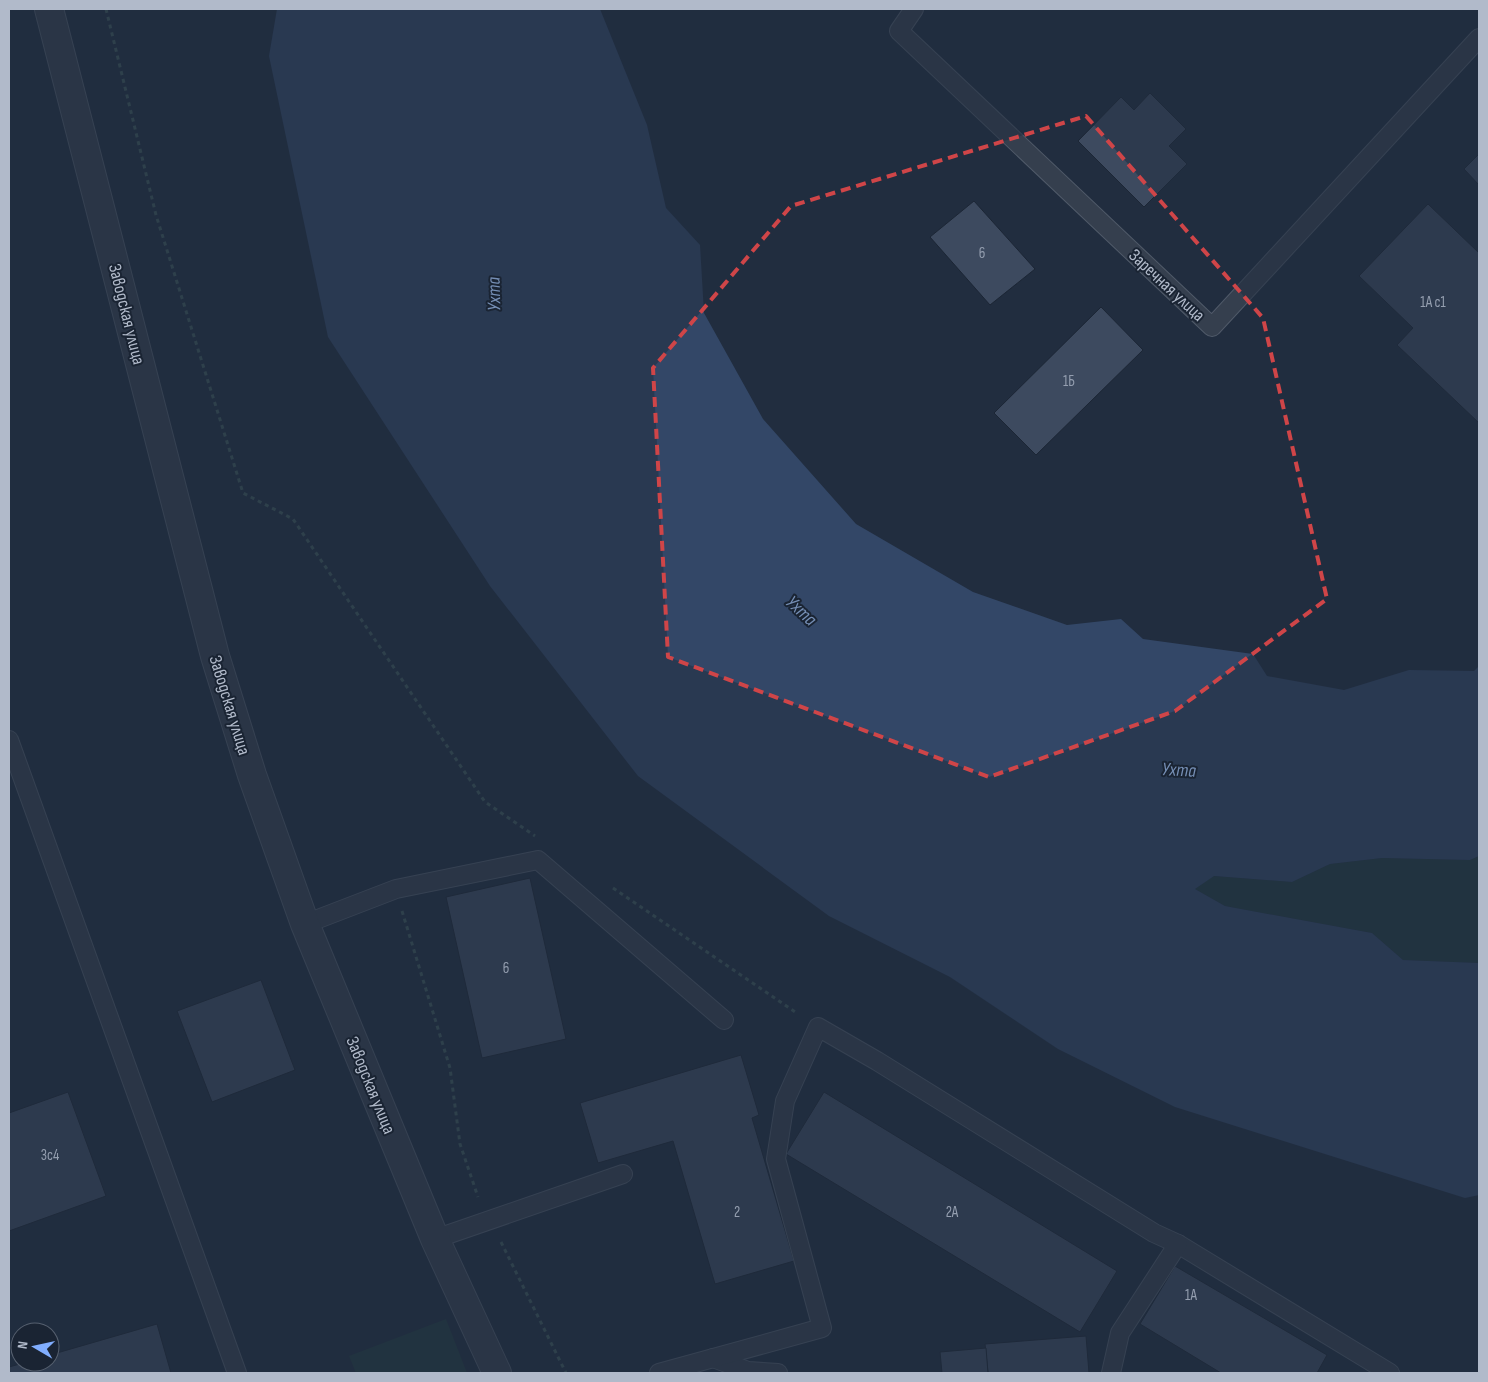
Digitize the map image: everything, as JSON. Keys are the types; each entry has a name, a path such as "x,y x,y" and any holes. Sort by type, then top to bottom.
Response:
{"street":[{"name":"Заводская улица","path":"49,9 215,656 252,775 304,924 435,1239 497,1373"}],"lane":[{"name":"Заречная улица","path":"914,9 899,31 1212,327 1479,38"},
{"path":"9,740 236,1373"},
{"path":"304,924 396,889 538,860 724,1020"},
{"path":"659,1373 822,1328 776,1159 785,1101 818,1027 877,1061 1154,1233 1178,1244 1390,1373"},
{"path":"435,1239 624,1174"},
{"path":"1111,1373 1120,1333 1178,1244"},
{"path":"712,1358 748,1371 778,1373"}],"path":[{"path":"106,9 156,215 244,493 293,519 485,802 542,840"},
{"path":"607,884 818,1027"},
{"path":"396,889 450,1068 460,1144 483,1212 491,1220 566,1373"}],"highlighted area":[{"path":"1086,116 1263,318 1327,599 1175,711 989,777 668,657 653,368 791,206"}],"green space":[{"path":"1479,856 1479,963 1403,960 1372,933 1225,906 1195,889 1213,876 1292,882 1330,864 1382,858 1470,860"},
{"path":"446,1319 467,1373 356,1373 349,1356"}],"water":[{"name":"Ухта","path":"277,9 600,9 647,125 666,208 700,245 704,313 763,419 856,524 973,592 1067,625 1121,619 1143,639 1253,654 1267,676 1344,690 1409,670 1474,671 1479,666 1479,856 1470,860 1382,858 1330,864 1292,882 1214,876 1195,889 1225,906 1372,933 1403,960 1479,963 1479,1195 1465,1198 1175,1107 1058,1049 950,977 829,916 638,776 490,586 328,337 269,56"}],"building":[{"path":"1150,93 1186,129 1169,146 1187,164 1144,207 1078,141 1121,97 1134,110"},
{"path":"1479,154 1479,185 1464,169"},
{"path":"974,201 1035,269 990,305 930,237"},
{"path":"1428,204 1479,253 1479,423 1397,345 1413,328 1359,276"},
{"path":"1101,307 1143,350 1036,455 994,413"},
{"path":"530,878 566,1039 482,1058 446,897"},
{"path":"261,980 295,1070 212,1102 177,1011"},
{"path":"741,1055 759,1115 752,1118 794,1261 715,1284 673,1141 598,1163 580,1103"},
{"path":"68,1092 106,1196 9,1231 9,1113"},
{"path":"824,1092 1117,1271 1080,1332 786,1154"},
{"path":"1175,1266 1327,1355 1317,1373 1221,1373 1140,1324"},
{"path":"157,1324 171,1373 9,1373 10,1367 10,1372 60,1372 60,1352"},
{"path":"1086,1336 1089,1373 988,1373 985,1344"},
{"path":"986,1348 988,1373 942,1373 940,1352"}]}
